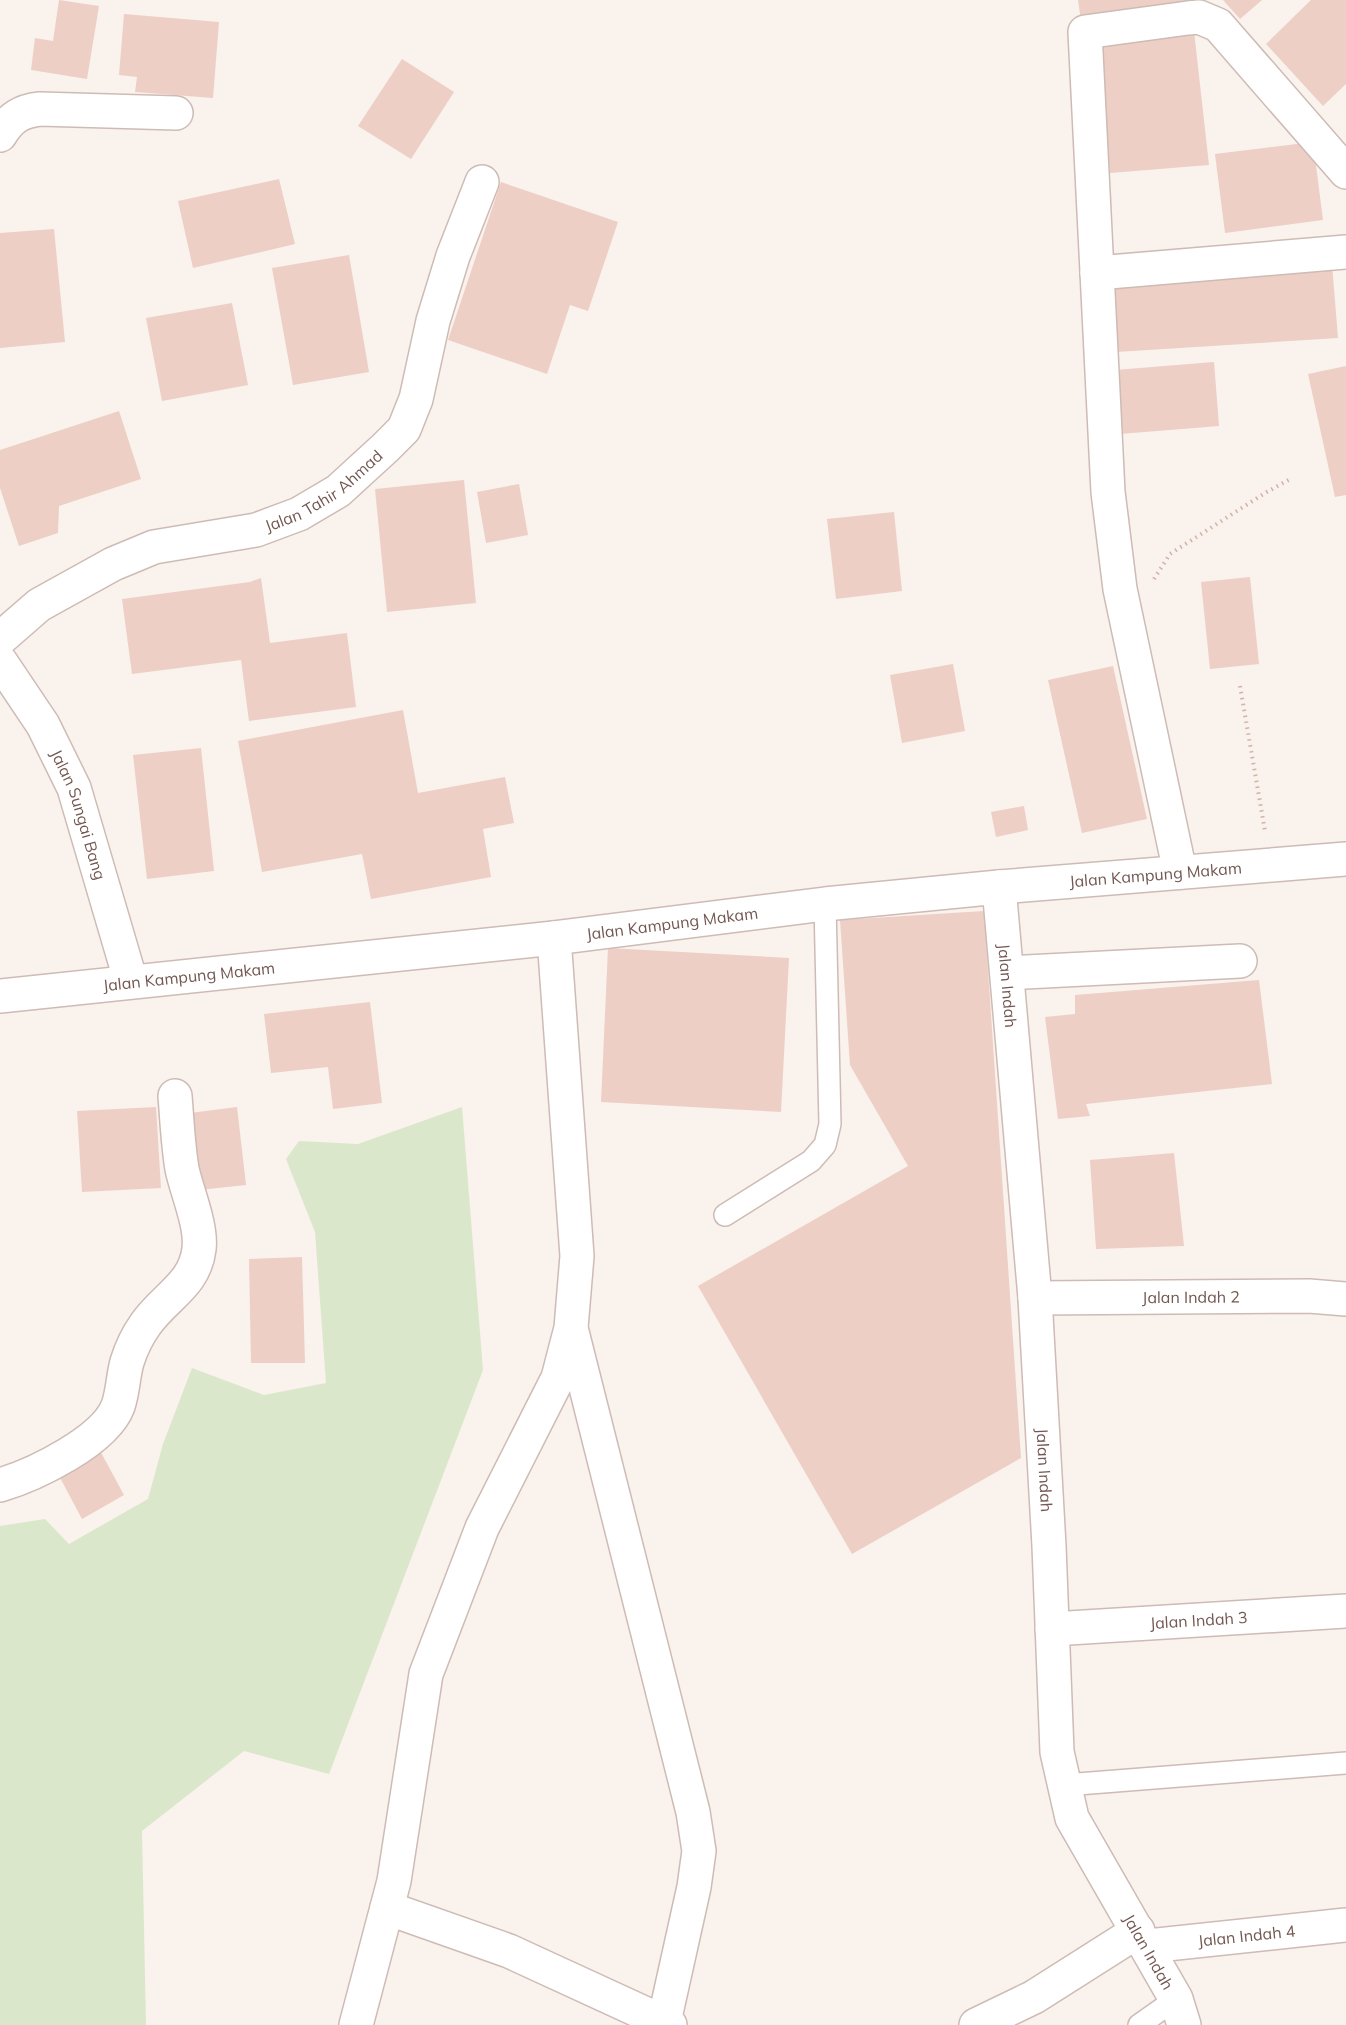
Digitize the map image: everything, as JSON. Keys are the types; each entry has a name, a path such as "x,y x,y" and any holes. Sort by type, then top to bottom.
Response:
{"street":[{"path":"1180,872 1126,623 1108,492 1085,32 1198,17 1218,25 1346,172"},
{"path":"0,135 12,120 27,111 176,113"},
{"name":"Jalan Tahir Ahmad","path":"0,639 39,605 113,564 154,547 256,530 299,514 338,491 385,448 404,429 416,399 433,321 453,256 482,182"},
{"path":"1097,273 1346,252"},
{"name":"Jalan Sungai Bang","path":"0,661 43,725 74,788 131,982"},
{"name":"Jalan Kampung Makam","path":"0,996 554,938 825,904 999,887 1346,859"},
{"name":"Jalan Indah","path":"999,887 1035,1298 1057,1752 1072,1818 1143,1939 1180,2012"},
{"path":"356,2025 394,1881 426,1674 483,1528 558,1378 571,1328 577,1257 554,938"},
{"path":"1007,973 1240,961"},
{"path":"0,1485 17,1480 56,1462 103,1429 113,1417 119,1404 128,1360 146,1324 184,1284 197,1265 200,1245 183,1169 175,1096"},
{"name":"Jalan Indah 2","path":"1035,1298 1309,1296 1346,1299"},
{"path":"387,1908 509,1951 667,2023 699,1851 693,1812 571,1328"},
{"name":"Jalan Indah 3","path":"1052,1629 1346,1611"},
{"name":"Jalan Indah 4","path":"1143,1939 1346,1925"},
{"path":"976,2025 1143,1939"}],"lane":[{"path":"725,1215 811,1161 825,1145 829,1135 825,904"},
{"path":"1065,1785 1346,1763"},
{"path":"1139,2025 1180,2012"}],"path":[{"path":"1126,623 1170,554 1265,492 1292,478"},
{"path":"1240,686 1271,865"}],"green space":[{"path":"462,1107 483,1370 329,1774 244,1751 142,1831 146,2025 0,2025 0,1526 45,1519 69,1544 148,1499 163,1444 192,1368 264,1395 326,1383 315,1232 286,1159 299,1141 358,1144"}],"building":[{"path":"59,0 99,6 87,79 31,70 35,38 53,41"},
{"path":"1078,0 1199,0 1199,5 1081,21"},
{"path":"1223,0 1262,0 1240,19"},
{"path":"1311,0 1346,0 1346,84 1323,106 1266,44"},
{"path":"124,14 219,22 213,98 135,92 137,77 119,75"},
{"path":"1194,31 1209,165 1110,173 1098,40"},
{"path":"402,59 454,92 411,159 358,126"},
{"path":"1313,142 1323,220 1225,233 1215,154"},
{"path":"279,179 295,244 193,268 178,201"},
{"path":"501,182 618,222 588,311 570,305 547,374 448,340"},
{"path":"54,229 65,342 0,348 0,233"},
{"path":"349,255 369,372 293,385 272,268"},
{"path":"1332,264 1338,338 1116,352 1111,279"},
{"path":"232,303 248,385 162,401 146,318"},
{"path":"1214,362 1219,426 1120,434 1115,370"},
{"path":"1346,366 1346,495 1335,497 1308,374"},
{"path":"119,411 141,479 59,506 58,533 19,546 0,488 0,450"},
{"path":"464,480 476,603 387,612 375,489"},
{"path":"519,484 528,535 486,543 477,492"},
{"path":"894,512 902,591 836,599 827,519"},
{"path":"1250,577 1259,664 1210,669 1201,582"},
{"path":"261,578 270,643 347,633 356,707 249,721 241,660 132,674 122,599 250,582"},
{"path":"953,664 965,731 902,743 890,675"},
{"path":"1113,666 1147,819 1082,833 1048,680"},
{"path":"403,710 418,793 505,777 514,823 483,829 491,877 371,899 362,854 262,872 238,741"},
{"path":"201,748 214,871 147,879 133,755"},
{"path":"1024,806 1028,830 996,837 991,812"},
{"path":"984,911 1021,1458 852,1554 698,1286 908,1166 850,1065 840,920"},
{"path":"608,948 789,958 781,1112 601,1102"},
{"path":"1259,980 1272,1084 1086,1104 1090,1116 1058,1119 1045,1017 1075,1014 1075,995"},
{"path":"370,1002 382,1103 333,1109 328,1067 271,1073 264,1014"},
{"path":"156,1107 161,1188 82,1192 77,1111"},
{"path":"237,1107 246,1185 199,1190 190,1113"},
{"path":"1174,1153 1184,1246 1096,1249 1090,1160"},
{"path":"302,1257 305,1363 251,1363 249,1259"},
{"path":"98,1447 124,1495 82,1519 56,1470"}]}
